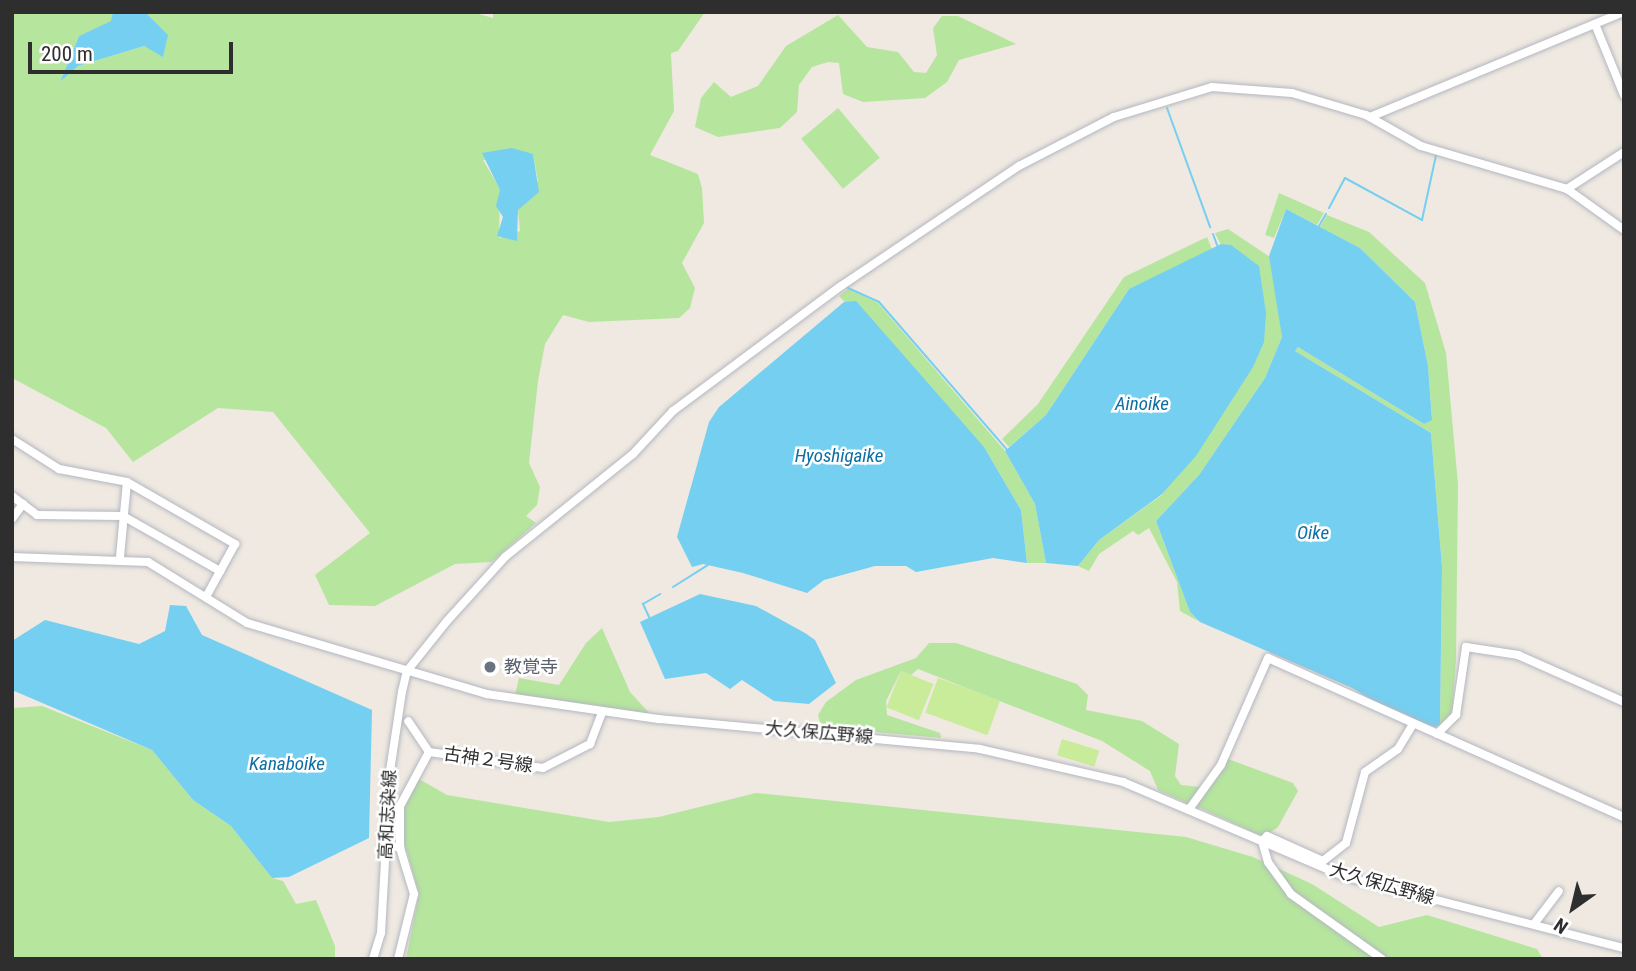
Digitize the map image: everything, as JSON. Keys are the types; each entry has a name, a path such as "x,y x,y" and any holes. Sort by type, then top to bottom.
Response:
{"street":[{"path":"1370,117 1624,12"},
{"path":"1595,24 1624,95"},
{"path":"407,671 496,568 633,454 673,411 841,286 1019,166 1114,117 1212,87 1292,93 1370,117 1421,146 1567,189 1623,230"},
{"path":"1567,189 1624,152"},
{"path":"12,439 59,469 127,482 235,544 206,597"},
{"path":"120,558 127,482"},
{"path":"12,496 37,515 123,516 220,571"},
{"path":"12,519 23,505"},
{"name":"大久保広野線","path":"12,557 120,558 148,562 247,623 487,694 602,712 979,749 1124,782 1190,808 1343,876 1624,948"},
{"path":"1437,734 1456,715 1466,647 1518,655 1624,702"},
{"path":"1190,808 1222,765 1268,658 1412,726 1437,734 1624,817"},
{"name":"高和志染線","path":"373,959 387,845 390,771 407,671"},
{"name":"古神２号線","path":"429,752 543,768 590,744 602,712"},
{"path":"398,959 414,894 400,848 400,806 429,752 408,721"},
{"path":"1382,959 1291,894 1268,862 1262,841 1267,836 1323,861 1346,843 1365,772 1398,749 1412,726"},
{"path":"387,845 400,848"},
{"path":"1534,924 1559,891"}],"green space":[{"path":"12,12 113,12 112,21 79,36 60,82 78,66 144,46 163,56 167,35 145,12 472,12 493,18 493,12 705,12 678,51 671,53 674,111 650,155 698,174 702,188 704,223 682,263 695,288 690,308 679,318 589,322 563,315 545,344 538,381 529,463 540,487 537,505 526,516 536,523 492,562 455,564 375,606 329,605 315,575 370,533 273,412 218,408 133,462 106,428 12,378","holes":["533,154 538,181 518,210 520,231 499,238 500,189 483,160"]},
{"path":"838,15 867,47 898,52 914,72 926,73 937,55 933,28 942,16 958,16 1016,44 959,60 947,82 925,98 863,102 843,94 839,63 828,62 812,67 799,85 797,112 780,128 718,137 695,127 701,98 714,82 731,97 758,86 786,46"},
{"path":"838,108 880,158 843,189 801,139"},
{"path":"1279,193 1324,213 1317,225 1286,209 1274,238 1265,235"},
{"path":"1327,215 1369,232 1425,283 1446,353 1458,484 1456,660 1452,713 1440,725 1442,567 1431,433 1295,351 1298,347 1424,424 1432,419 1428,366 1415,302 1360,248 1320,227"},
{"path":"1228,229 1273,259 1282,337 1265,378 1199,475 1156,521 1190,612 1200,622 1180,611 1177,582 1149,528 1138,535 1133,531 1099,554 1089,571 1078,566 1099,540 1162,495 1222,247 1215,233"},
{"path":"1207,237 1213,252 1129,289 1046,415 1009,447 1002,439 1038,404 1124,277"},
{"path":"848,289 877,302 1005,451 1035,504 1046,563 1027,563 1021,510 984,447 839,296"},
{"path":"602,628 630,692 650,714 515,695 519,678 559,685 586,643"},
{"path":"929,643 956,643 1077,684 1088,695 1086,710 1142,721 1179,744 1175,776 1181,785 1200,787 1189,804 1158,790 1150,771 1102,741 918,669 911,675 901,671 886,701 887,715 940,733 941,738 821,727 818,715 826,702 856,680 916,658"},
{"path":"901,671 933,684 919,720 886,707"},
{"path":"938,678 1000,701 987,735 925,713"},
{"path":"42,706 152,750 193,800 231,826 272,878 283,881 296,904 316,900 335,946 335,959 12,959 12,708"},
{"path":"1062,739 1099,750 1094,767 1057,755"},
{"path":"1228,759 1293,783 1298,791 1278,827 1264,837 1196,806"},
{"path":"419,779 447,795 609,822 659,817 756,793 1186,837 1253,857 1312,884 1379,927 1427,915 1537,949 1543,959 406,959 419,894 401,831 403,810"}],"water":[{"path":"113,12 145,12 168,35 163,57 144,46 78,66 60,82 79,36 111,21"},
{"path":"512,148 533,154 539,192 518,210 517,241 497,236 503,217 496,206 500,190 482,153"},
{"name":"Oike","path":"1286,209 1360,248 1415,302 1428,366 1432,420 1424,424 1298,347 1295,351 1431,433 1442,567 1440,725 1435,727 1403,719 1352,688 1200,622 1190,612 1156,521 1199,475 1265,378 1282,337 1269,256"},
{"name":"Ainoike","path":"1221,244 1231,245 1259,266 1266,313 1264,342 1253,367 1196,456 1161,495 1099,540 1078,566 1046,563 1035,504 1005,451 1046,415 1129,289"},
{"name":"Hyoshigaike","path":"856,301 984,447 1021,510 1027,563 993,558 916,572 906,566 875,566 824,580 807,593 743,573 703,564 692,567 677,537 709,422 719,407 844,302"},
{"path":"700,594 756,606 805,633 815,640 836,683 809,704 774,701 742,680 730,689 706,673 665,679 640,622"},
{"name":"Kanaboike","path":"170,605 186,606 202,635 372,710 369,838 289,877 272,878 231,826 193,800 152,750 12,690 12,641 45,620 139,644 165,631"}],"waterway":[{"path":"1167,108 1210,227"},
{"path":"1329,208 1345,178 1422,220 1436,155"},
{"path":"1319,226 1326,214"},
{"path":"1213,234 1217,245"},
{"path":"848,288 879,302 1008,451"},
{"path":"673,587 708,565"},
{"path":"650,619 643,604 660,594"}],"place":[{"name":"教覚寺","path":"490,667"}]}
